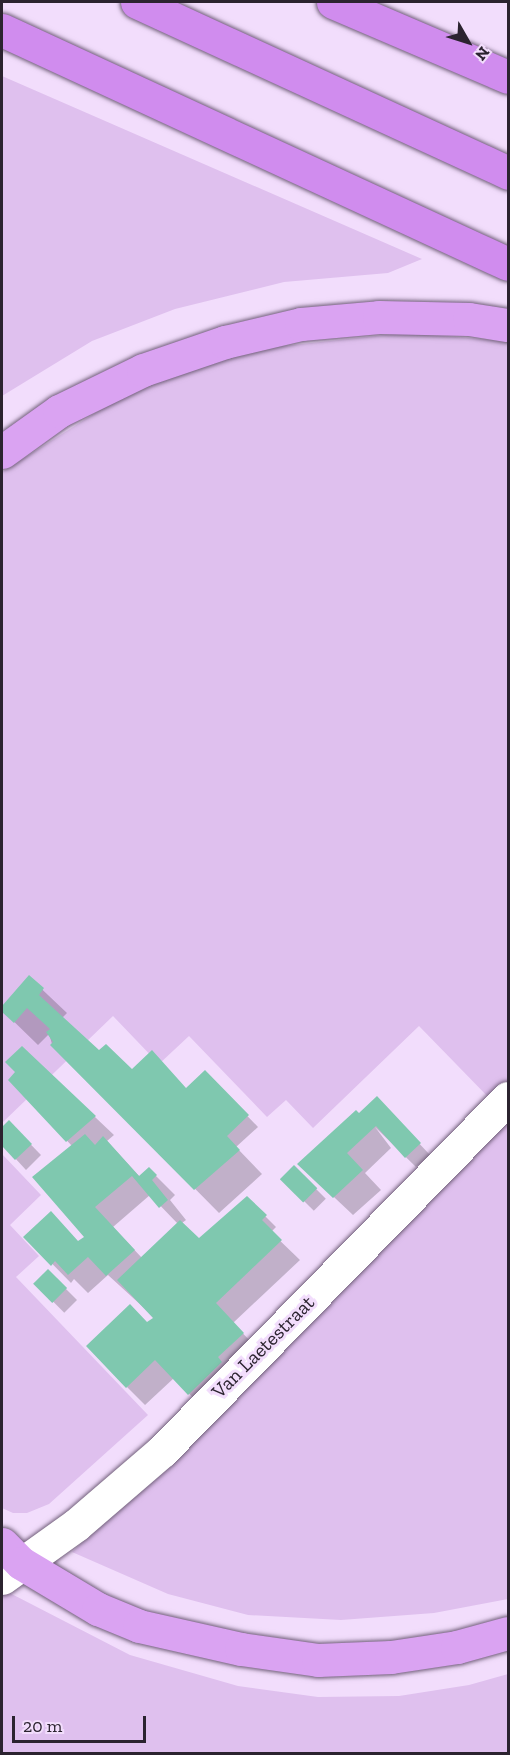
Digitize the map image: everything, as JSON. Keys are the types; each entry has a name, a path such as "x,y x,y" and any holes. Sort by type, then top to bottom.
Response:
{"highway":[{"path":"137,2 508,173"},
{"path":"333,2 508,77"},
{"path":"15,36 508,264"},
{"path":"2,452 60,411 132,375 225,342 301,324 379,317 469,319 508,325"},
{"path":"8,1562 98,1609 138,1626 242,1649 318,1660 391,1657 457,1647 508,1634"}],"street":[{"name":"Van Laetestraat","path":"8,1562 76,1525 162,1451 508,1098"}],"shaded area":[{"path":"2,76 422,259 388,273 284,282 175,309 92,341 2,396"},
{"path":"403,333 508,341 508,1086 493,1102 419,1026 313,1128 286,1100 267,1117 189,1036 159,1064 113,1016 2,1123 2,472 111,403 181,372 256,349"},
{"path":"508,1122 508,1599 434,1613 341,1620 248,1615 168,1594 72,1552 294,1341"},
{"path":"2,1154 41,1195 10,1225 39,1256 16,1277 148,1415 49,1504 27,1513 13,1513 2,1508"},
{"path":"2,1589 130,1655 238,1686 318,1697 399,1696 469,1685 508,1674 508,1753 2,1753"}],"building":[{"path":"29,975 44,988 39,995 99,1050 106,1044 132,1069 152,1050 186,1088 205,1070 249,1115 227,1136 240,1150 194,1190 50,1045 53,1042 46,1032 50,1029 27,1008 14,1023 2,1012 2,1006"},
{"path":"22,1046 96,1116 66,1142 8,1080 15,1072 5,1062"},
{"path":"377,1096 421,1143 405,1158 376,1126 347,1153 363,1170 333,1198 297,1164 356,1110 359,1113"},
{"path":"9,1120 32,1144 15,1160 2,1146 2,1127"},
{"path":"85,1134 95,1145 103,1136 139,1176 149,1167 157,1175 152,1180 168,1200 159,1208 132,1176 95,1207 135,1250 106,1276 88,1257 68,1275 55,1261 51,1266 23,1237 51,1211 78,1241 84,1237 32,1177"},
{"path":"294,1165 317,1188 303,1202 280,1179"},
{"path":"247,1196 267,1215 262,1220 282,1240 216,1303 244,1333 218,1357 222,1362 188,1395 155,1360 126,1388 86,1346 130,1304 147,1322 153,1318 117,1280 180,1220 199,1238"},
{"path":"48,1269 67,1288 52,1303 33,1284"}]}
